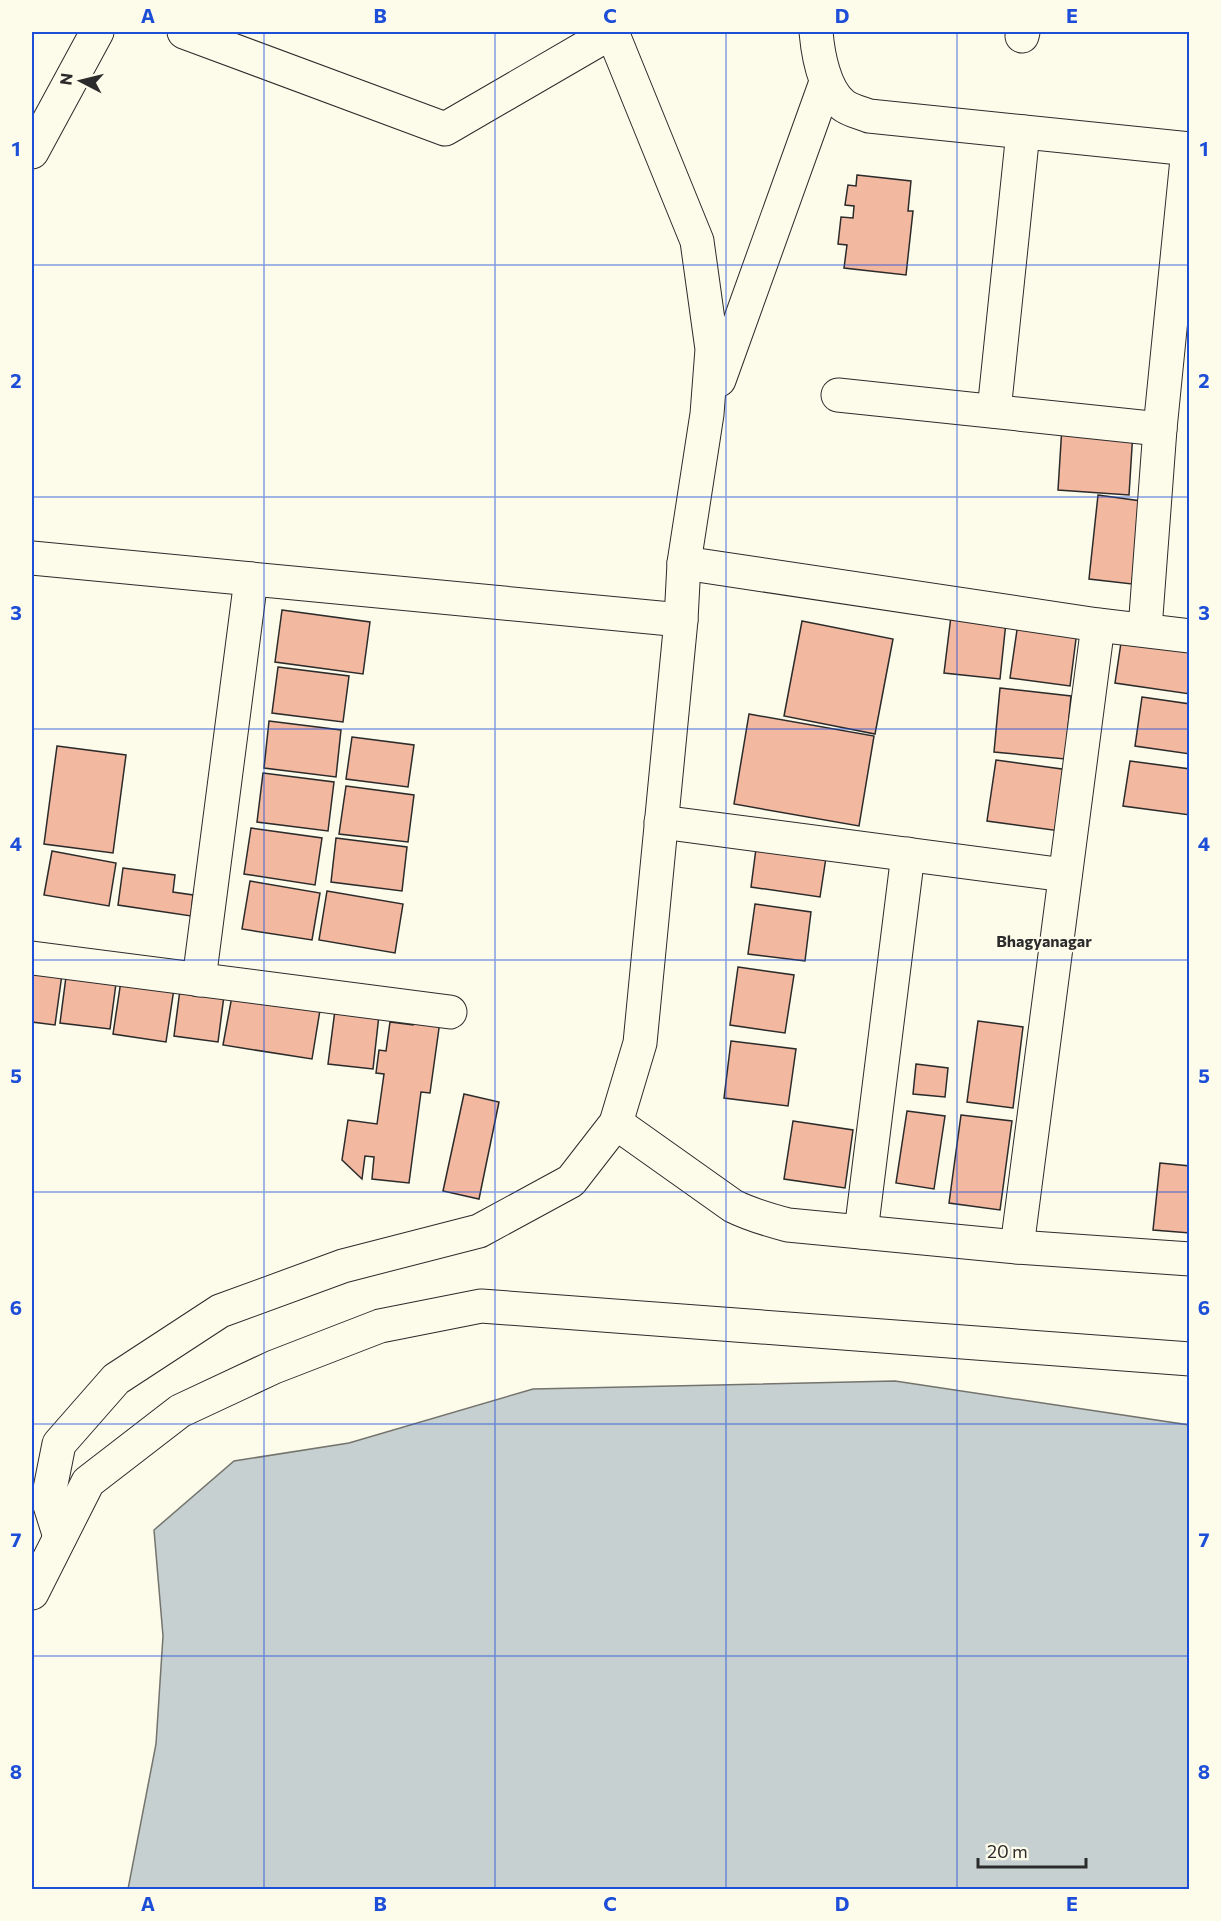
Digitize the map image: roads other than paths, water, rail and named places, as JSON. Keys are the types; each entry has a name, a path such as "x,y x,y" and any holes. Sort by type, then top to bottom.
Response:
{"street":[{"path":"32,152 97,32"},
{"path":"60,1537 48,1499 59,1444 116,1380 220,1311 343,1266 478,1231 571,1181 616,1123 640,1043 681,620 684,563 707,414 712,349 697,241 612,32 445,129 184,32"},
{"path":"816,32 825,82 842,105 869,116 1189,149 1160,429 1145,630"},
{"path":"707,414 825,82"},
{"path":"994,411 1023,132"},
{"path":"837,395 1160,429"},
{"path":"32,558 681,620"},
{"path":"684,563 1098,625 1190,636"},
{"path":"199,980 251,579"},
{"path":"1017,1247 1098,625"},
{"path":"662,822 1065,875"},
{"path":"861,1232 908,854"},
{"path":"32,958 450,1012"},
{"path":"616,1123 733,1206 750,1215 788,1225 1017,1247 1190,1259"},
{"path":"32,1593 88,1482 180,1411 274,1367 380,1326 481,1306 1190,1359"}],"district":[{"name":"Bhagyanagar","path":"1044,941"}]}
